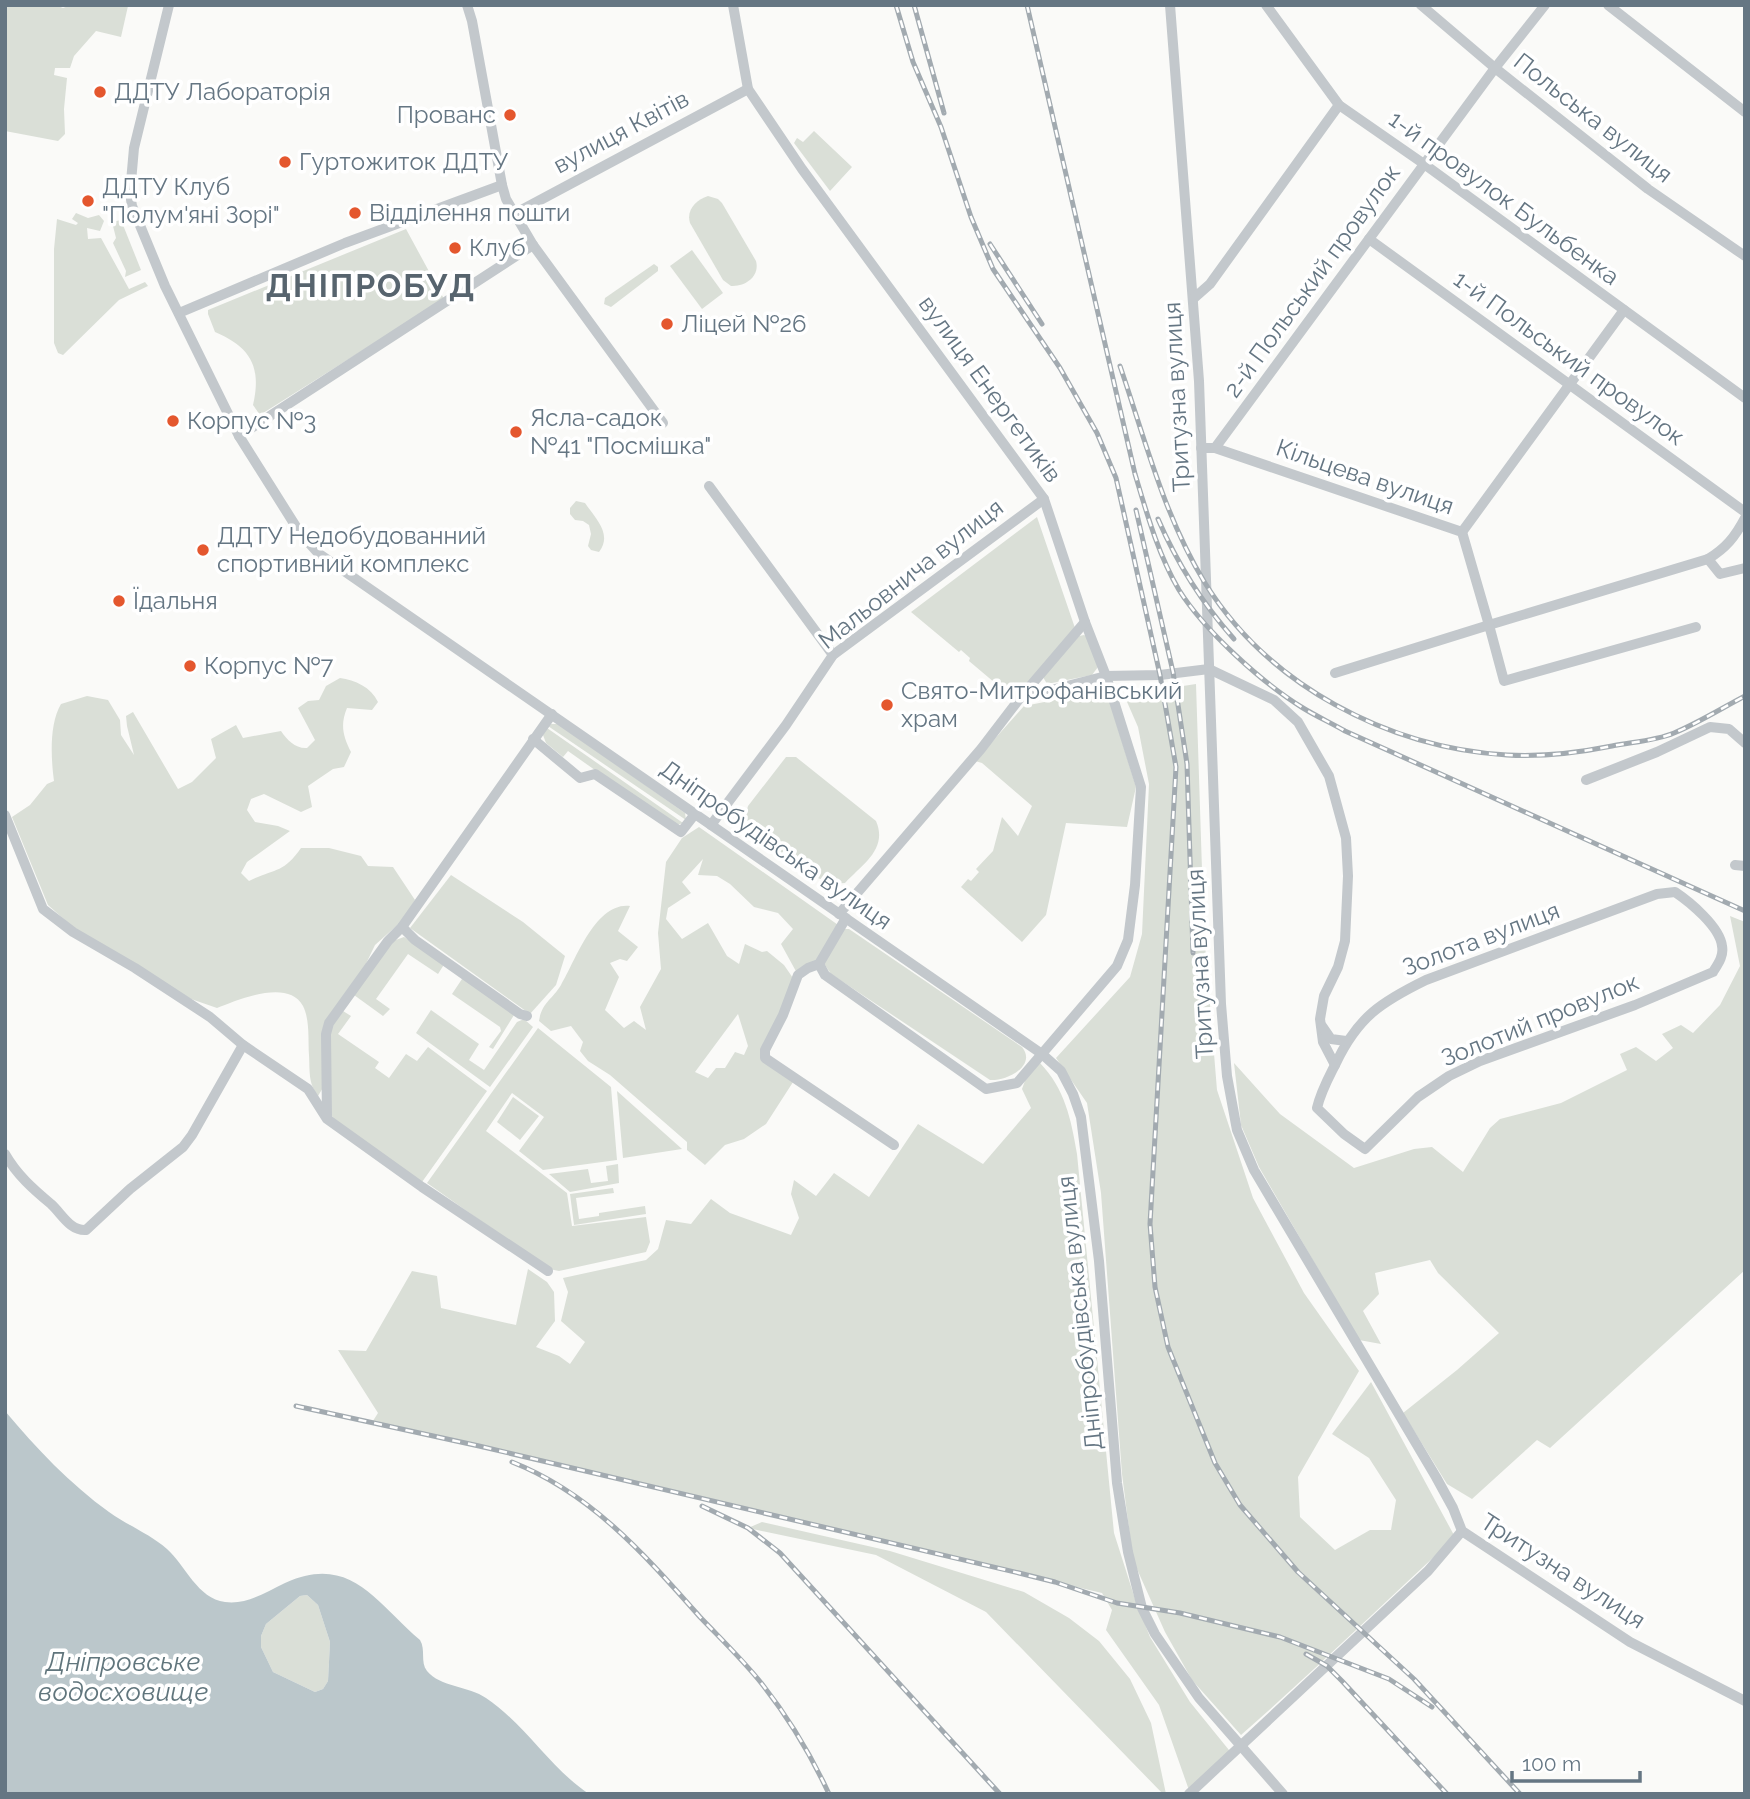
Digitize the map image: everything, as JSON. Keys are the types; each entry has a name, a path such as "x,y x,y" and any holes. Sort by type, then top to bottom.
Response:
{"street":[{"name":"Дніпробудівська вулиця","path":"169,5 134,148 130,193 132,206 165,286 239,436 300,533 318,553 1042,1054 1061,1071 1081,1117 1099,1261 1117,1483 1128,1552 1142,1608 1174,1664 1199,1698 1283,1794"},
{"path":"467,5 502,185 514,214 533,245 663,423"},
{"name":"вулиця Енергетиків","path":"733,5 748,89 802,169 1044,499 1141,787 1135,885 1128,940 1117,966 1017,1083 986,1088 825,975 819,964"},
{"name":"1-й провулок Бульбенка","path":"1266,5 1339,105 1745,398"},
{"name":"Польська вулиця","path":"1421,5 1495,68 1648,189 1745,256"},
{"name":"2-й Польський провулок","path":"1215,448 1495,68 1545,5"},
{"path":"1608,5 1745,112"},
{"name":"Тритузна вулиця","path":"1171,6 1193,299 1201,448 1221,1004 1227,1076 1237,1130 1254,1170 1436,1477 1462,1531 1630,1642 1745,1700"},
{"name":"вулиця Квітів","path":"514,214 748,89"},
{"path":"1193,299 1210,284 1339,105"},
{"path":"179,313 345,243 502,185"},
{"name":"1-й Польський провулок","path":"1369,239 1745,512"},
{"path":"239,436 533,245"},
{"path":"1462,532 1624,310"},
{"name":"Кільцева вулиця","path":"1201,448 1215,448 1462,532 1504,681 1696,626"},
{"path":"709,486 833,654"},
{"name":"Мальовнича вулиця","path":"711,825 786,725 833,654 1044,499"},
{"path":"1335,673 1707,559 1724,550 1736,536 1745,518"},
{"path":"1707,559 1720,574 1745,568"},
{"path":"894,1145 765,1058 765,1050 783,1015 798,975 819,964 843,916 1085,622"},
{"path":"1020,698 1106,677 1160,675 1209,669 1273,700 1298,722 1329,776 1346,838 1348,887 1345,941 1338,967 1324,996 1320,1019 1323,1042 1335,1065"},
{"path":"327,1119 326,1034 329,1023 388,940 402,927 552,714"},
{"path":"1586,780 1657,752 1710,727 1729,729 1745,743"},
{"path":"533,739 580,778 595,774 681,832 695,814"},
{"path":"5,816 43,909 73,932 211,1017 243,1045 308,1089 327,1119 422,1187 548,1271"},
{"name":"Золота вулиця","path":"1317,1108 1323,1086 1346,1041 1380,1006 1398,994 1426,980 1657,894 1675,892"},
{"name":"Золотий провулок","path":"1317,1108 1344,1134 1365,1149 1418,1097 1449,1076 1488,1058 1635,1005 1713,972 1720,961 1723,947 1718,934 1692,904 1675,892"},
{"path":"402,927 415,940 520,1014 527,1016"},
{"path":"1320,1019 1324,1031 1331,1039 1346,1041"},
{"path":"5,1154 38,1195 49,1202 72,1226 86,1230 130,1189 183,1147 243,1045"},
{"path":"1189,1794 1428,1571 1462,1531"}],"shaded area":[{"path":"5,5 55,5 63,8 71,5 128,6 121,37 96,31 74,56 70,68 55,68 54,75 67,78 65,134 58,141 5,131"},
{"path":"814,131 852,167 830,191 794,143 797,138 803,142"},
{"path":"708,196 722,203 756,261 754,276 742,285 731,286 723,280 690,223 689,214 693,206"},
{"path":"76,213 88,218 99,215 104,221 100,231 87,228 88,239 101,238 129,289 145,282 148,286 119,300 63,355 58,353 54,343 54,249 57,219 76,225 78,223 72,219"},
{"path":"121,220 141,270 125,277 126,271 113,243 116,238 112,222"},
{"path":"406,229 444,299 260,415 253,405 256,379 250,360 237,344 215,332 208,310"},
{"path":"692,250 723,293 702,309 670,266"},
{"path":"654,264 658,271 611,307 604,304 605,298"},
{"path":"576,501 585,503 601,526 604,539 599,552 588,546 591,534 589,525 575,520 570,514 570,508"},
{"path":"1037,517 1075,628 1014,699 969,661 970,658 961,650 959,652 911,612"},
{"path":"1079,636 1088,637 1098,667 1092,675 1047,684 1043,677"},
{"path":"340,678 362,685 378,702 372,710 347,708 343,730 351,752 344,767 333,769 308,786 312,807 301,812 264,794 251,799 247,810 255,822 290,831 247,862 241,873 249,881 283,866 301,848 329,848 361,856 368,866 393,867 415,900 403,920 375,945 361,974 326,1022 324,1086 318,1096 310,1077 307,1017 296,998 275,992 237,1000 217,1008 191,999 76,930 48,905 12,817 30,805 47,784 54,781 53,731 61,704 87,696 108,700 120,720 121,735 134,755 126,716 133,712 178,789 192,782 216,758 211,739 236,725 243,738 281,731 292,743 307,748 315,740 298,708 308,701 319,700 326,686"},
{"path":"1196,684 1204,932 1217,1090 1253,1198 1304,1293 1359,1371 1298,1477 1300,1517 1335,1550 1370,1530 1391,1530 1396,1500 1369,1458 1332,1434 1371,1382 1455,1537 1241,1735 1192,1680 1165,1632 1133,1560 1122,1474 1101,1193 1087,1103 1056,1058 1130,977 1142,934 1149,784 1138,727 1124,695"},
{"path":"1106,690 1136,787 1127,827 1066,823 1046,915 1022,942 961,887 979,872 976,869 993,851 1002,817 1018,836 1032,806 982,763 975,761 1024,706"},
{"path":"558,724 685,813 686,820 548,726"},
{"path":"547,728 683,823 674,826 568,751 563,757 546,743 543,735"},
{"path":"786,757 796,757 876,821 879,840 876,848 845,883 831,884 818,878 752,832 744,820 748,806"},
{"path":"699,827 841,927 819,964 798,975 781,944 793,929 778,913 754,907 730,884 717,876 698,875 703,859 682,882 691,893 668,908 666,919 682,939 708,923 727,956 739,964 745,944 762,952 767,951 784,965 795,981 765,1057 795,1079 766,1124 744,1139 725,1145 705,1165 687,1150 687,1142 610,1075 588,1061 580,1051 583,1042 571,1026 551,1031 539,1021 545,1005 561,985 580,948 597,923 618,907 630,906 618,931 638,947 627,961 620,959 610,963 619,977 605,1010 624,1028 634,1021 646,1030 640,1007 661,969 658,933 666,862 682,838","holes":["738,1014 748,1046 744,1055 735,1052 725,1068 716,1068 708,1078 695,1072"]},
{"path":"451,875 523,922 565,956 556,985 530,1014 410,928"},
{"path":"1730,916 1745,922 1745,1270 1550,1448 1537,1440 1472,1499 1447,1484 1403,1413 1499,1333 1438,1273 1430,1260 1375,1273 1379,1294 1363,1311 1381,1344 1359,1340 1259,1167 1241,1125 1234,1063 1280,1114 1354,1168 1414,1149 1432,1147 1463,1172 1490,1128 1500,1119 1561,1103 1627,1070 1620,1054 1636,1047 1656,1061 1673,1048 1662,1034 1681,1025 1693,1033 1720,1005 1740,966"},
{"path":"843,929 849,929 1022,1047 1026,1054 1023,1066 1012,1075 990,1080 831,974 823,962"},
{"path":"404,937 445,963 438,974 408,954 376,999 390,1009 383,1016 354,995 390,942"},
{"path":"464,976 514,1015 493,1049 489,1047 501,1031 500,1027 452,994"},
{"path":"431,1010 479,1044 469,1060 484,1070 517,1022 524,1019 533,1027 490,1087 416,1033"},
{"path":"343,1011 351,1016 338,1034 379,1062 375,1068 389,1078 406,1054 417,1061 428,1047 487,1091 422,1182 330,1114 329,1030"},
{"path":"538,1028 611,1087 617,1160 543,1170 519,1151 544,1117 512,1093 486,1131 567,1193 572,1226 646,1217 650,1242 646,1252 559,1271 549,1269 427,1183"},
{"path":"1040,1063 1061,1094 1077,1154 1114,1533 1150,1637 1190,1702 1233,1755 1190,1793 1159,1705 1106,1630 1112,1610 1102,1593 479,1446 371,1424 378,1413 338,1350 366,1351 412,1271 437,1276 441,1308 516,1325 528,1269 547,1282 554,1292 555,1321 536,1347 559,1356 570,1364 585,1342 561,1321 568,1292 563,1278 646,1260 658,1249 666,1220 691,1224 711,1199 730,1213 791,1235 799,1218 791,1194 794,1180 816,1196 834,1173 869,1197 918,1124 983,1164 1031,1108 1022,1089 1026,1078"},
{"path":"617,1091 682,1149 623,1158"},
{"path":"513,1097 539,1116 520,1140 497,1122"},
{"path":"618,1164 619,1183 570,1192 549,1174 588,1169 591,1183 608,1181 606,1166"},
{"path":"613,1188 614,1193 576,1198 579,1219 645,1206 646,1214 574,1225 570,1194"},
{"path":"762,1522 890,1551 1024,1592 1069,1618 1099,1641 1130,1679 1151,1723 1166,1794 1163,1794 986,1612 876,1555 748,1528"},
{"path":"307,1595 318,1605 330,1642 328,1681 323,1689 315,1692 273,1672 261,1647 261,1636 266,1624 300,1596"}],"water":[{"name":"Дніпровське водосховище","path":"5,1411 41,1452 81,1490 109,1512 167,1549 200,1588 215,1600 249,1600 308,1575 328,1574 361,1586 420,1640 427,1671 439,1680 486,1698 513,1720 562,1772 589,1794 5,1794","holes":["307,1595 318,1605 330,1642 328,1681 323,1689 315,1692 273,1672 261,1647 261,1636 266,1624 300,1596"]}],"railway":[{"path":"896,5 913,62 941,127 971,217 993,269 1060,368 1097,433 1116,478 1160,675 1176,767 1150,1224 1155,1287 1168,1347 1215,1463 1240,1505 1298,1572 1414,1679 1520,1794"},
{"path":"914,5 944,113"},
{"path":"1027,5 1135,474 1165,562 1190,606 1218,638 1252,670 1313,714 1345,731 1745,911"},
{"path":"990,244 1042,324"},
{"path":"1120,366 1167,504 1205,583 1231,619 1262,652 1335,705 1418,740 1462,750 1533,755 1586,751 1659,738 1692,725 1745,696"},
{"path":"1136,510 1173,672 1187,764 1193,953"},
{"path":"1158,519 1191,582 1234,639"},
{"path":"296,1406 479,1446 1019,1573 1117,1603 1180,1613 1280,1637 1389,1679 1432,1707"},
{"path":"512,1462 541,1475 592,1508 659,1571 762,1684 798,1737 829,1794"},
{"path":"702,1506 748,1528 780,1553 1000,1794"},
{"path":"1306,1654 1327,1666 1447,1794"}],"place":[{"name":"ДДТУ Лабораторія","path":"100,92"},
{"name":"Прованс","path":"510,115"},
{"name":"Гуртожиток ДДТУ","path":"285,162"},
{"name":"ДДТУ Клуб \"Полум'яні Зорі\"","path":"88,201"},
{"name":"Відділення пошти","path":"355,213"},
{"name":"Клуб","path":"455,248"},
{"name":"Ліцей №26","path":"667,324"},
{"name":"Корпус №3","path":"173,421"},
{"name":"Ясла-садок №41 \"Посмішка\"","path":"516,432"},
{"name":"ДДТУ Недобудованний спортивний комплекс","path":"203,550"},
{"name":"Їдальня","path":"119,601"},
{"name":"Корпус №7","path":"190,666"},
{"name":"Свято-Митрофанівський храм","path":"887,705"}],"district":[{"name":"ДНІПРОБУД","path":"371,286"}]}
